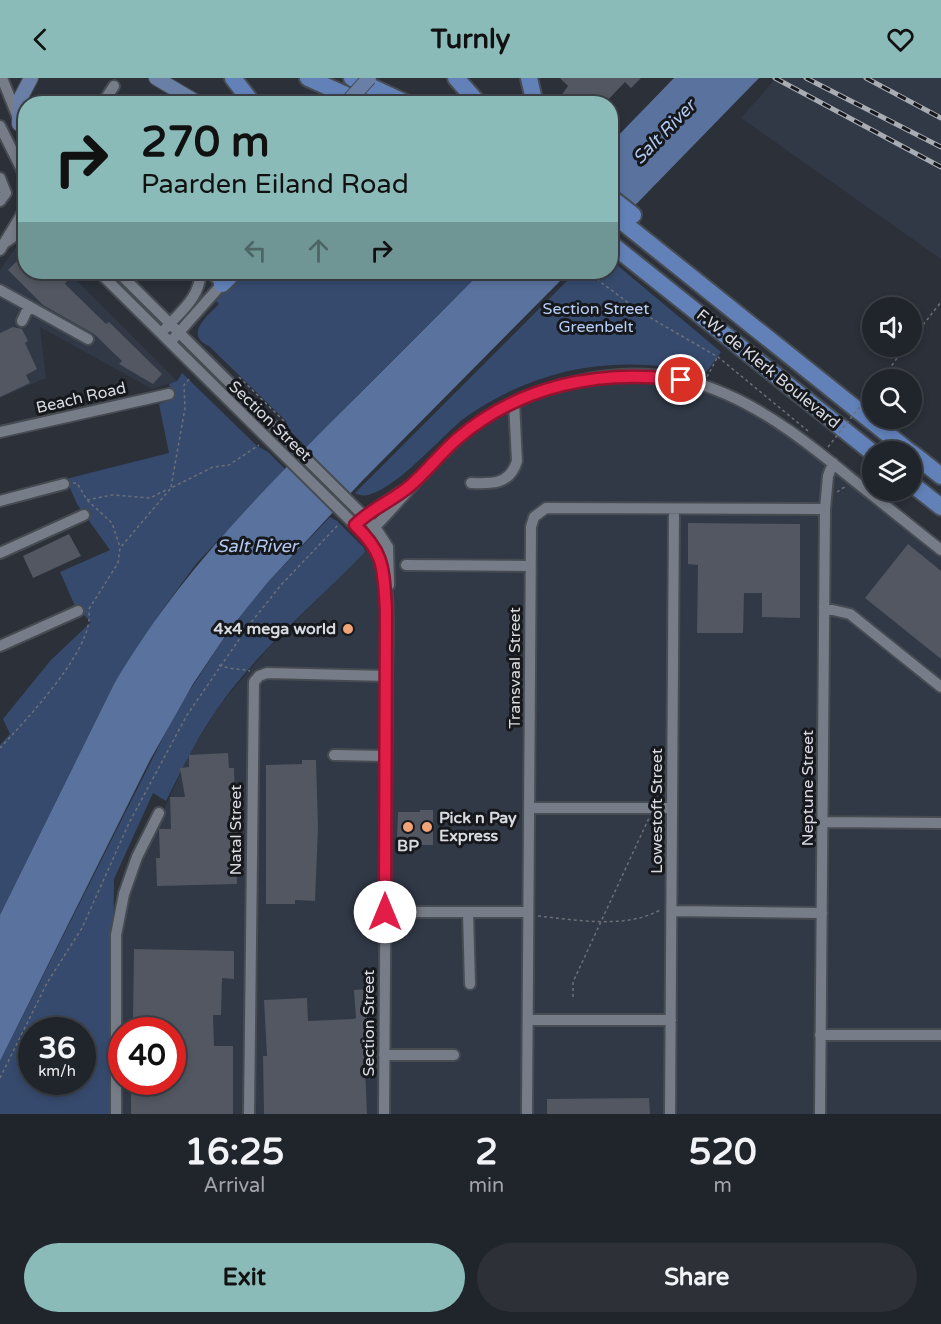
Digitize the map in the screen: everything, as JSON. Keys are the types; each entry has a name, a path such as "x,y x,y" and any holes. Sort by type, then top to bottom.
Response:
{"highway":[{"path":"233,78 247,96"},
{"path":"308,78 348,96"},
{"path":"352,78 391,96"},
{"path":"456,78 472,96"},
{"path":"529,78 533,96"},
{"name":"F.W. de Klerk Boulevard","path":"620,230 668,257 897,441"},
{"name":"F.W. de Klerk Boulevard","path":"620,230 662,283 862,444"},
{"path":"222,285 228,279"},
{"name":"F.W. de Klerk Boulevard","path":"922,461 941,476"},
{"path":"922,492 941,507"}],"main road":[{"path":"22,96 32,78"},
{"path":"156,78 187,96"},
{"path":"353,96 369,78"}],"street":[{"path":"2,78 18,121"},
{"path":"107,96 114,86"},
{"path":"0,126 18,162"},
{"path":"0,178 6,192 0,201"},
{"path":"1,248 18,218"},
{"path":"1,248 18,234"},
{"name":"Section Street","path":"105,279 366,536 381,559 386,609 387,676 384,1114"},
{"name":"Section Street","path":"125,279 375,527 388,546 390,556 386,609"},
{"path":"160,334 195,297 200,287 201,279"},
{"path":"170,343 222,285 216,279"},
{"path":"0,290 88,339"},
{"path":"22,321 29,306"},
{"path":"366,536 410,486 458,439 483,420 514,402 554,386 608,376 649,376 721,391 765,412 833,463 941,550"},
{"name":"Beach Road","path":"0,432 169,394"},
{"path":"471,483 494,484 504,480 515,470 517,462 514,402"},
{"name":"Neptune Street","path":"820,1114 825,510 828,476 833,463"},
{"path":"0,501 64,484"},
{"path":"355,525 364,515 410,486"},
{"name":"Lowestoft Street","path":"670,1114 674,509"},
{"name":"Transvaal Street","path":"526,1114 531,521 542,510 825,510"},
{"path":"0,553 84,515"},
{"path":"406,565 530,566"},
{"path":"824,608 850,614 941,687"},
{"path":"0,646 83,610"},
{"name":"Natal Street","path":"249,1114 254,682 259,676 267,673 387,676"},
{"path":"334,755 386,756"},
{"path":"530,808 672,808"},
{"path":"116,1114 116,934 124,894 136,857 159,813"},
{"path":"822,822 941,823"},
{"path":"672,911 822,913"},
{"path":"385,912 528,912"},
{"path":"468,912 470,984"},
{"path":"528,1020 671,1020"},
{"path":"820,1035 941,1035"},
{"path":"384,1055 454,1055"}],"path":[{"path":"596,279 642,314 718,357 809,432"},
{"path":"922,326 941,302"},
{"path":"701,385 715,366 718,357"},
{"path":"234,371 285,422 288,430"},
{"path":"120,548 171,488 175,476 185,408 184,384 190,378"},
{"path":"828,447 862,404"},
{"path":"87,500 112,495 150,498 213,466 229,465 259,445"},
{"path":"0,748 57,685 90,623 83,610 118,563 120,548 112,523 87,500 77,483 64,484"},
{"path":"0,1078 47,983 82,928 129,823 187,715 219,665 281,585 340,521"},
{"path":"219,665 229,669 238,667 254,672"},
{"path":"573,997 573,982 649,818 650,808"},
{"path":"528,912 538,916 600,920 642,917 664,908 672,911"}],"shaded area":[{"path":"776,78 941,78 941,259 741,118"},
{"path":"18,244 18,279 75,279 177,381 152,389 40,327 46,378 0,398 0,270"},
{"path":"665,378 738,399 862,489 862,501 878,501 941,547 941,1114 116,1114 116,1095 186,1095 186,1017 117,1017 117,935 125,894 189,755 218,707 267,650 365,552 375,519 448,448 495,412 588,379"}],"green space":[{"name":"Section Street Greenbelt","path":"618,266 721,352 705,374 674,368 611,365 581,368 551,375 522,386 466,417 412,467 380,490 366,495 355,493 569,279 618,279"},
{"path":"236,279 474,279 306,447 289,430 286,421 198,336 200,325 219,304 216,301"},
{"path":"182,373 257,446 268,452 285,469 196,564 163,609 114,684 0,915 0,745 10,734 3,719 50,661 91,622 83,614 79,615 60,572 110,550 77,504 66,479 169,453 159,404 173,399 169,384 177,381"},
{"path":"330,517 364,548 365,552 269,647 233,687 203,731 166,801 153,793 114,879 112,1017 108,1017 108,1095 111,1095 111,1114 0,1114 0,1061 18,1025 18,1095 96,1095 96,1017 22,1017 177,710 230,629 268,582"}],"water":[{"name":"Salt River","path":"674,78 759,78 618,223 618,136"},
{"name":"Salt River","path":"474,279 562,279 362,481 268,582 230,629 193,684 150,760 22,1017 18,1017 18,1025 0,1061 0,915 114,684 137,647 186,579 267,487"}],"building":[{"path":"560,78 641,78 631,88 625,82 612,96 561,96 568,86"},
{"path":"18,260 18,279 65,279 67,281 65,284 106,324 109,322 162,374 153,384 119,364 122,361 94,334 43,305 8,270"},
{"path":"13,327 22,329 28,341 25,343 37,369 26,375 30,383 0,397 0,333"},
{"path":"688,523 800,524 800,618 762,617 762,593 744,593 743,633 697,633 698,565 688,564"},
{"path":"69,534 81,556 33,578 23,556"},
{"path":"908,544 941,571 941,659 865,598"},
{"path":"228,753 229,768 234,768 237,884 157,886 156,858 160,858 159,829 171,829 170,797 185,797 180,768 189,767 189,755"},
{"path":"302,760 316,760 318,827 315,901 295,900 295,904 266,904 266,765 302,764"},
{"path":"420,810 433,810 433,845 420,845 420,841 397,840 398,812 420,812"},
{"path":"134,949 234,951 234,979 222,978 221,1015 213,1015 214,1046 233,1046 233,1114 131,1114 131,1095 186,1095 186,1017 133,1017"},
{"path":"367,989 367,1044 364,1044 367,1114 264,1114 263,1056 267,1056 264,1000 307,998 308,1021 353,1019 356,1018 354,990"},
{"path":"649,1098 650,1114 547,1114 547,1099"}],"railway":[{"path":"775,78 941,167"},
{"path":"806,78 941,147"},
{"path":"866,78 941,118"}],"place":[{"name":"4x4 mega world","path":"348,629"},
{"name":"BP","path":"408,827"},
{"name":"Pick n Pay Express","path":"427,827"}],"route":[{"path":"385,912 387,676 383,570 374,544 355,525 369,511 410,486 433,461 483,420 536,392 554,386 608,376 633,375 681,380"}]}
